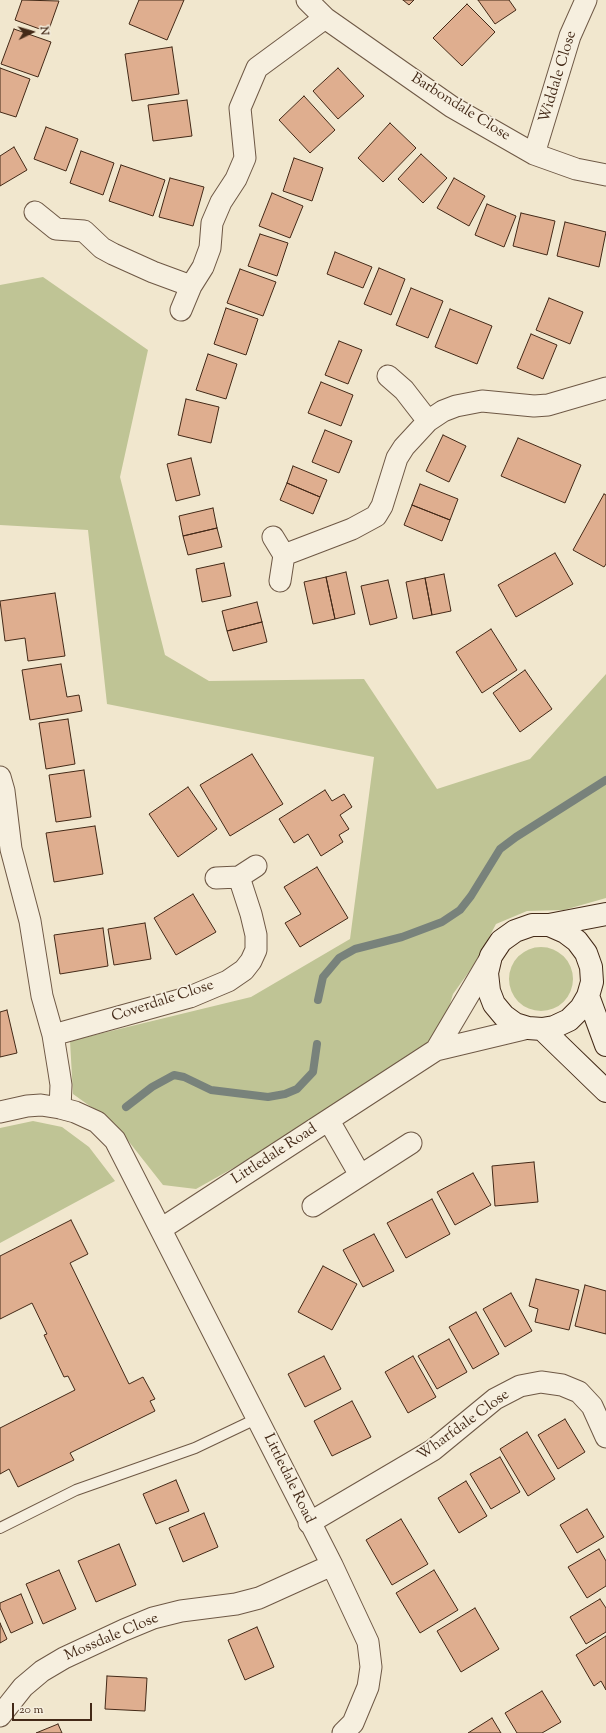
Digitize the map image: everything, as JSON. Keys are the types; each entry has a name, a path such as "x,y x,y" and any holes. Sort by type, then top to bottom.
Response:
{"street":[{"name":"Barbondale Close","path":"307,0 325,18 452,107 534,154 576,169 606,176"},
{"name":"Widdale Close","path":"534,154 570,36 586,0"},
{"path":"181,310 191,286 203,267 210,248 212,224 221,202 236,179 245,158 240,108 257,68 325,18"},
{"path":"35,212 56,229 84,231 102,248 113,254 153,272 191,286"},
{"path":"388,376 404,390 428,421"},
{"path":"284,555 352,529 376,516 382,506 397,458 415,433 428,421 443,411 469,402 500,402 534,406 548,405 606,388"},
{"path":"273,537 284,555 280,581"},
{"path":"0,777 4,791 11,849 30,921 42,996 53,1035 61,1085 60,1108"},
{"name":"Coverdale Close","path":"53,1035 190,997 228,981 244,970 251,961 256,950 256,935 251,914 247,872 216,878"},
{"path":"606,914 549,926 532,925 515,931 501,941 491,956 487,973 489,991 494,1004 504,1016 516,1024 535,1029 554,1027 570,1020 581,1008 590,989 606,964"},
{"path":"549,926 565,932 577,941 586,953 591,967 590,989 606,1045"},
{"name":"Littledale Road","path":"436,1050 491,956"},
{"path":"535,1029 606,1091"},
{"name":"Littledale Road","path":"161,1229 436,1050 535,1029"},
{"name":"Littledale Road","path":"0,1112 27,1106 41,1105 60,1108 75,1112 97,1122 115,1140 258,1418 332,1565 368,1642 371,1667 368,1687 362,1705 352,1722 343,1733"},
{"name":"Littledale Road","path":"329,1120 360,1175"},
{"path":"313,1206 410,1143"},
{"name":"Wharfdale Close","path":"310,1523 433,1450 495,1399 520,1386 541,1382 562,1385 579,1392 592,1406 606,1437"},
{"name":"Mossdale Close","path":"0,1716 24,1687 42,1671 64,1658 124,1630 153,1618 181,1611 236,1604 260,1598 332,1565"}],"lane":[{"path":"0,1528 76,1490 195,1448 258,1418"}],"green space":[{"path":"43,277 148,350 120,477 165,655 209,681 364,679 437,789 530,759 606,674 606,898 564,910 527,911 496,924 476,962 453,994 436,1050 409,1069 196,1189 163,1185 115,1124 73,1094 70,1041 251,997 350,939 374,757 107,704 88,530 0,525 0,285"},
{"path":"535,947 547,947 564,956 571,967 573,979 571,991 564,1002 547,1011 535,1011 523,1006 514,997 509,985 509,973 514,961 523,952"},
{"path":"33,1121 62,1127 89,1147 115,1181 0,1243 0,1128"}],"building":[{"path":"22,0 59,1 48,32 15,20"},
{"path":"139,0 184,0 167,40 129,24"},
{"path":"403,0 414,0 409,5"},
{"path":"478,0 509,0 516,10 495,24"},
{"path":"467,4 495,32 462,66 433,38"},
{"path":"14,29 51,42 38,77 1,64"},
{"path":"172,47 179,94 132,101 125,54"},
{"path":"0,68 30,79 16,117 0,112"},
{"path":"338,68 364,96 338,119 313,91"},
{"path":"304,96 335,130 310,153 279,120"},
{"path":"187,100 192,136 153,141 148,105"},
{"path":"390,123 416,148 383,182 358,158"},
{"path":"46,127 78,139 66,171 34,159"},
{"path":"14,147 27,170 0,186 0,156"},
{"path":"81,151 114,163 103,195 70,183"},
{"path":"421,154 447,178 423,203 398,179"},
{"path":"294,158 323,168 312,201 283,191"},
{"path":"121,165 165,180 153,216 109,201"},
{"path":"170,178 204,187 193,226 159,217"},
{"path":"454,178 485,196 469,226 437,208"},
{"path":"272,193 303,206 290,238 259,226"},
{"path":"487,204 516,216 504,247 475,235"},
{"path":"521,213 555,221 547,255 513,246"},
{"path":"565,222 606,232 599,267 557,256"},
{"path":"260,234 288,243 277,276 248,266"},
{"path":"335,252 372,267 363,288 327,274"},
{"path":"379,268 405,279 391,315 364,304"},
{"path":"240,269 276,282 263,316 227,303"},
{"path":"411,288 443,301 428,338 396,325"},
{"path":"549,298 583,312 570,344 536,330"},
{"path":"226,308 258,319 246,355 214,344"},
{"path":"450,309 492,326 477,364 435,347"},
{"path":"531,334 557,345 543,379 517,368"},
{"path":"339,341 362,350 348,384 325,375"},
{"path":"208,354 237,364 226,399 196,390"},
{"path":"321,382 353,395 341,426 308,413"},
{"path":"186,399 219,407 211,443 178,435"},
{"path":"325,430 352,441 339,473 312,462"},
{"path":"443,435 466,446 449,482 426,471"},
{"path":"518,438 581,465 565,503 501,476"},
{"path":"191,458 200,495 176,501 167,464"},
{"path":"293,466 327,480 320,497 287,483"},
{"path":"287,483 320,497 313,514 280,500"},
{"path":"420,484 458,499 450,520 412,505"},
{"path":"604,494 606,495 606,564 604,567 573,550"},
{"path":"412,505 450,520 442,541 404,525"},
{"path":"213,508 217,528 183,536 179,516"},
{"path":"217,528 222,547 188,555 183,536"},
{"path":"555,553 573,584 516,617 498,585"},
{"path":"224,563 231,596 202,602 196,569"},
{"path":"346,572 355,614 335,619 326,577"},
{"path":"444,574 451,611 432,615 425,578"},
{"path":"326,577 335,619 313,624 304,582"},
{"path":"425,578 432,615 413,619 406,582"},
{"path":"388,580 397,618 370,625 361,586"},
{"path":"55,593 65,656 28,661 25,638 5,641 0,601"},
{"path":"257,602 262,622 227,631 222,611"},
{"path":"262,622 267,642 233,651 227,631"},
{"path":"491,629 517,670 482,693 456,652"},
{"path":"61,664 67,697 79,695 82,711 30,720 22,670"},
{"path":"525,670 552,709 520,732 493,693"},
{"path":"68,719 75,764 46,769 39,723"},
{"path":"252,754 283,804 230,836 200,785"},
{"path":"84,770 91,817 56,822 49,775"},
{"path":"188,787 217,829 178,857 149,814"},
{"path":"325,790 332,801 344,794 352,807 340,815 349,829 339,835 343,842 321,856 308,834 294,843 279,819"},
{"path":"95,826 103,874 54,882 46,833"},
{"path":"317,867 348,918 300,947 285,923 301,914 284,887"},
{"path":"193,894 216,932 176,955 154,918"},
{"path":"145,923 151,959 114,965 108,929"},
{"path":"103,928 108,966 60,974 54,935"},
{"path":"7,1010 17,1053 0,1057 0,1012"},
{"path":"534,1162 538,1202 495,1206 492,1166"},
{"path":"473,1173 491,1205 455,1225 437,1192"},
{"path":"432,1199 450,1234 406,1258 387,1223"},
{"path":"71,1220 88,1254 70,1263 129,1384 143,1377 155,1399 150,1401 155,1411 70,1453 74,1460 18,1487 9,1469 0,1474 0,1428 75,1390 68,1376 64,1377 44,1335 47,1334 32,1303 0,1319 0,1256"},
{"path":"374,1234 394,1271 363,1287 343,1250"},
{"path":"323,1266 357,1284 332,1330 298,1312"},
{"path":"536,1279 579,1290 569,1330 535,1322 538,1309 529,1306"},
{"path":"585,1285 606,1291 606,1334 575,1326"},
{"path":"511,1293 532,1331 505,1347 483,1309"},
{"path":"476,1312 499,1354 473,1369 449,1327"},
{"path":"449,1339 467,1372 437,1389 418,1356"},
{"path":"324,1356 341,1389 305,1407 288,1374"},
{"path":"413,1356 436,1397 408,1413 385,1372"},
{"path":"352,1401 371,1437 332,1456 314,1421"},
{"path":"565,1419 585,1452 558,1469 538,1435"},
{"path":"527,1432 555,1479 528,1496 500,1449"},
{"path":"500,1457 520,1492 491,1509 470,1474"},
{"path":"176,1480 189,1511 156,1524 143,1494"},
{"path":"466,1481 487,1516 459,1533 438,1498"},
{"path":"587,1509 604,1537 577,1553 560,1525"},
{"path":"204,1513 218,1547 183,1562 169,1528"},
{"path":"401,1519 428,1564 392,1585 366,1540"},
{"path":"119,1544 136,1585 96,1602 78,1561"},
{"path":"599,1549 606,1561 606,1586 587,1598 568,1567"},
{"path":"59,1570 76,1609 43,1624 26,1584"},
{"path":"434,1570 458,1610 420,1633 396,1593"},
{"path":"21,1594 33,1623 11,1633 0,1608 0,1603"},
{"path":"600,1599 606,1608 606,1632 586,1644 570,1617"},
{"path":"475,1608 499,1649 461,1672 437,1631"},
{"path":"0,1623 7,1639 0,1643"},
{"path":"257,1627 274,1667 245,1680 228,1640"},
{"path":"606,1636 606,1690 601,1681 594,1686 576,1655"},
{"path":"107,1676 147,1678 145,1711 105,1709"},
{"path":"542,1691 561,1722 542,1733 517,1733 505,1713"},
{"path":"492,1718 501,1733 468,1733"},
{"path":"58,1724 62,1733 36,1733"}],"waterway":[{"path":"318,1000 323,977 339,958 355,949 402,937 442,922 460,910 471,896 500,849 516,837 606,780"},
{"path":"126,1107 152,1087 174,1075 184,1077 211,1090 268,1097 285,1094 297,1089 313,1072 317,1044"}]}
